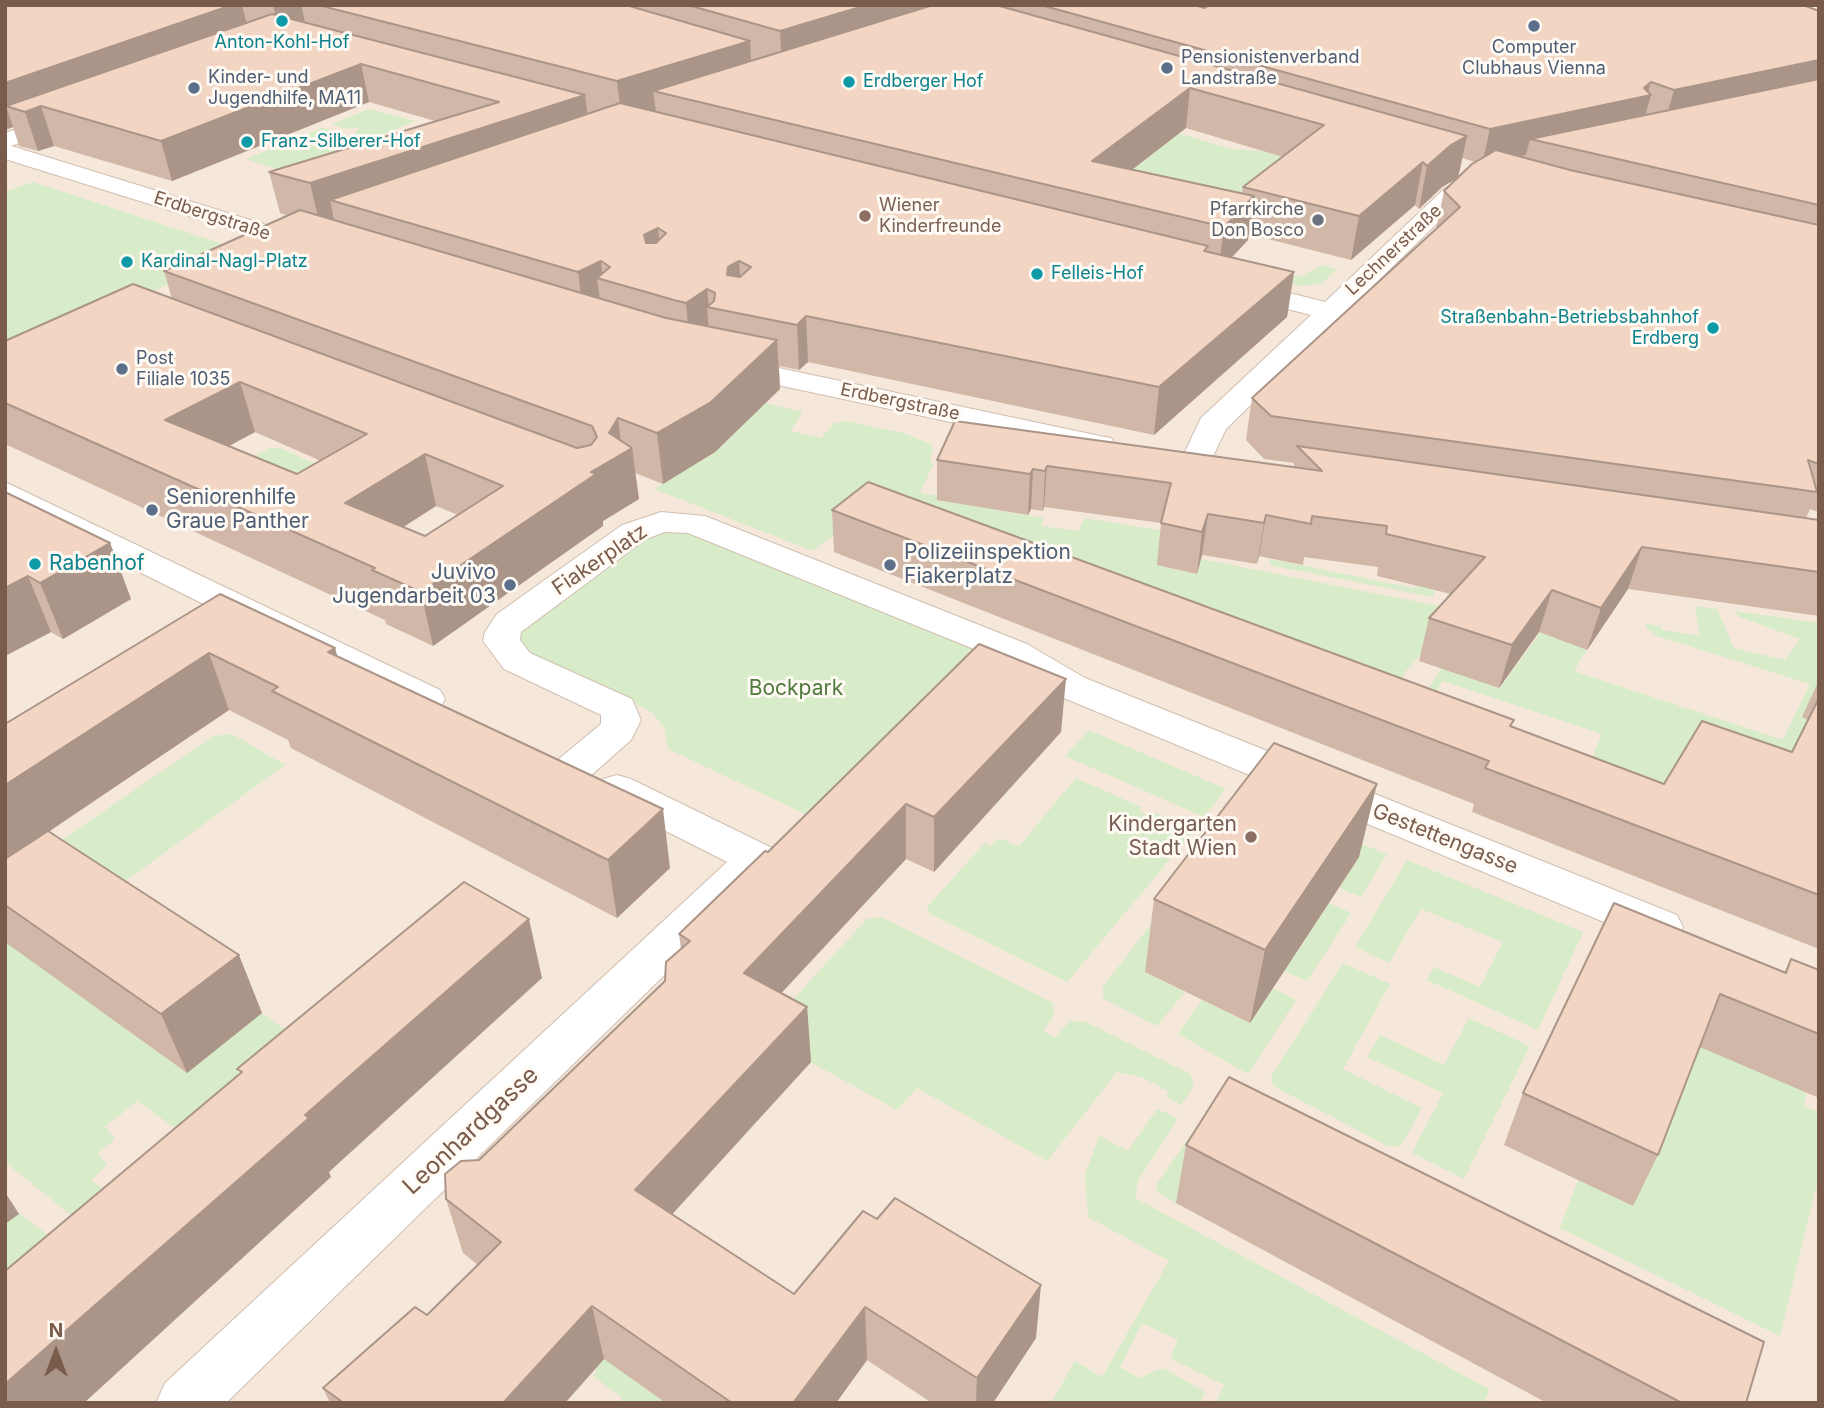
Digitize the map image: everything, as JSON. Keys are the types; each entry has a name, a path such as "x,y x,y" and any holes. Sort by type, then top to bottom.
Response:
{"street":[{"path":"5,141 85,112"},
{"name":"Erdbergstraße","path":"5,151 319,244 254,260"},
{"name":"Lechnerstraße","path":"1196,462 1212,425 1452,194 1501,174 1459,165"},
{"path":"1216,282 1329,311"},
{"name":"Erdbergstraße","path":"703,361 1132,451"},
{"path":"5,492 454,712"},
{"name":"Fiakerplatz","path":"574,768 617,731 622,720 618,708 517,660 501,641 503,632 510,622 634,532 661,522 693,523 709,527 1014,652 1072,687"},
{"name":"Gestettengasse","path":"1072,687 1695,941"},
{"path":"538,751 574,768"},
{"name":"Leonhardgasse","path":"185,1403 757,859 574,768"}],"shaded area":[{"path":"5,5 1748,5 1819,29 1819,1403 5,1403"}],"green space":[{"path":"369,109 415,121 372,139 353,139 345,148 283,171 246,159 322,128 343,133 340,138 351,138 360,127 347,129 332,124"},
{"path":"1118,120 1179,133 1230,149 1286,153 1241,197 1069,158"},
{"name":"Kardinal-Nagl-Platz","path":"33,182 241,250 5,358 5,192"},
{"path":"1323,265 1337,269 1321,284 1299,286 1277,281 1288,274 1299,277"},
{"path":"765,403 803,412 790,431 821,438 834,423 846,421 903,433 929,443 933,448 930,458 933,465 920,493 997,504 994,510 1044,518 1041,526 1079,531 1084,518 1165,531 1157,565 1196,574 1201,559 1444,607 1449,586 1477,592 1406,671 1393,692 864,511 813,551 654,489 714,453"},
{"path":"269,448 280,448 332,471 314,481 233,469"},
{"name":"Bockpark","path":"674,529 694,531 993,653 822,822 668,749 665,729 652,712 534,657 523,648 520,637 523,627 652,533"},
{"path":"1271,559 1413,588 1437,579 1433,597 1269,565"},
{"path":"1568,594 1559,639 1587,650 1574,671 1783,740 1810,684 1657,636 1646,628 1646,624 1661,626 1662,630 1700,636 1695,606 1717,609 1734,648 1785,660 1800,639 1739,617 1735,611 1819,623 1819,689 1810,721 1788,764 1739,778 1680,758 1668,782 1705,797 1586,773 1602,734 1443,681 1423,713 1419,704 1442,668 1500,688"},
{"path":"1089,730 1226,789 1204,817 1065,756"},
{"path":"232,734 285,765 116,888 54,845 214,736"},
{"path":"1076,778 1141,807 1140,812 1150,816 1156,813 1189,827 1191,834 1067,982 930,914 927,907 985,843 991,847 999,838 1019,846"},
{"path":"1268,806 1387,854 1361,897 1339,888 1359,856"},
{"path":"1216,839 1145,972 1185,992 1157,1026 1104,999 1102,988"},
{"path":"1407,860 1583,932 1538,1030 1427,980 1434,967 1480,987 1503,942 1421,909 1389,963 1355,947"},
{"path":"5,878 262,1013 316,1053 206,1150 137,1101 105,1127 115,1139 98,1153 107,1165 91,1180 117,1199 108,1245 5,1162"},
{"path":"1329,903 1351,913 1307,981 1284,971"},
{"path":"881,917 1053,1003 1054,1015 1043,1031 1054,1038 1070,1021 1086,1022 1190,1074 1194,1086 1181,1105 1166,1097 1168,1091 1141,1077 1117,1072 1047,1161 917,1088 897,1110 767,1038 797,995 867,919"},
{"path":"1343,963 1390,984 1343,1069 1422,1108 1401,1146 1388,1146 1273,1086 1271,1077"},
{"path":"1273,988 1296,1000 1248,1074 1178,1034 1202,1000 1250,1023"},
{"path":"1469,1018 1530,1046 1464,1179 1412,1153 1443,1093 1367,1057 1380,1035 1444,1065"},
{"path":"1701,1032 1807,1093 1803,1106 1819,1112 1819,1175 1780,1336 1560,1228 1578,1180 1633,1206"},
{"path":"1157,1109 1178,1118 1138,1181 1135,1198 1489,1389 1484,1403 1216,1403 1224,1385 1170,1358 1178,1340 1142,1323 1120,1367 1139,1378 1163,1368 1205,1392 1200,1403 1051,1403 1075,1361 1102,1377 1169,1261 1088,1217 1085,1174 1099,1136 1128,1151"},
{"path":"1196,1127 1217,1136 1176,1203 1156,1191 1157,1184"},
{"path":"5,1203 85,1263 5,1330"},
{"path":"503,1285 667,1403 623,1403 621,1397 593,1376 597,1370 538,1332"}],"building":[{"path":"5,5 232,5 5,83"},
{"path":"318,5 626,5 750,41 617,81"},
{"path":"688,5 867,5 780,31"},
{"path":"933,5 996,5 1467,136 1451,145 1427,166 1423,162 1359,216 1243,187 1324,125 1190,88 1092,161 1254,196 1224,227 653,91"},
{"path":"1041,5 1194,5 1205,8 1209,5 1803,5 1819,11 1819,60 1674,90 1651,82 1644,88 1651,95 1490,129"},
{"path":"272,14 585,95 310,183 269,172 499,102 361,64 161,141 41,106 25,112 6,106"},
{"path":"1819,79 1819,205 1530,139"},
{"path":"620,103 1208,246 1204,251 1294,272 1159,387 806,316 797,325 707,307 714,301 715,293 707,289 686,303 597,278 610,267 601,261 578,272 330,200","holes":["658,228 666,233 656,243 646,243 644,235","739,261 751,267 740,277 727,275 728,267"]},
{"path":"1496,150 1570,170 1819,225 1819,464 1808,460 1817,492 1271,416 1252,398 1460,207 1444,191 1472,164"},
{"path":"300,210 666,318 777,340 711,402 657,433 618,418 609,433 632,448 591,472 596,474 421,592 372,570 375,568 5,403 5,341 133,284 577,448 591,445 597,437 592,426 164,271","holes":["240,382 367,434 297,474 165,420","425,454 503,486 425,536 345,503"]},
{"path":"955,421 1322,471 1297,446 1819,520 1819,572 1642,547 1601,608 1552,590 1512,645 1429,618 1485,557 1386,534 1387,526 1312,516 1311,524 1266,515 1264,523 1208,514 1202,532 1161,523 1171,483 1047,466 1045,471 1033,469 1030,474 937,460"},
{"path":"868,482 1514,720 1510,726 1664,784 1702,721 1792,752 1819,698 1819,895 1485,768 1489,761 832,510"},
{"path":"5,492 110,543 40,583 28,576 5,588"},
{"path":"220,594 335,648 328,652 663,809 608,860 272,691 278,687 209,653 5,785 5,724"},
{"path":"979,644 1066,679 934,817 906,804 744,973 807,1007 635,1190 794,1294 863,1211 877,1219 895,1198 1041,1285 977,1378 865,1307 793,1403 732,1403 592,1306 503,1403 340,1403 341,1401 323,1388 415,1307 427,1315 501,1242 446,1199 445,1174 461,1161 479,1160 665,981 666,962 690,941 679,934 765,851 768,852"},
{"path":"1274,743 1377,784 1265,950 1154,899"},
{"path":"48,831 239,955 161,1014 5,905 5,859"},
{"path":"464,882 529,919 305,1115 309,1118 5,1384 5,1271 242,1072 237,1069"},
{"path":"1614,903 1786,973 1791,959 1819,970 1819,1034 1720,994 1658,1155 1523,1093"},
{"path":"1229,1077 1764,1342 1746,1403 1682,1403 1186,1145"}],"place":[{"name":"Anton-Kohl-Hof","path":"282,21"},
{"name":"Computer Clubhaus Vienna","path":"1534,26"},
{"name":"Pensionistenverband Landstraße","path":"1167,68"},
{"name":"Erdberger Hof","path":"849,82"},
{"name":"Kinder- und Jugendhilfe, MA11","path":"194,88"},
{"name":"Franz-Silberer-Hof","path":"247,142"},
{"name":"Wiener Kinderfreunde","path":"865,216"},
{"name":"Pfarrkirche Don Bosco","path":"1318,220"},
{"name":"Kardinal-Nagl-Platz","path":"127,262"},
{"name":"Felleis-Hof","path":"1037,274"},
{"name":"Straßenbahn-Betriebsbahnhof Erdberg","path":"1713,328"},
{"name":"Post Filiale 1035","path":"122,369"},
{"name":"Seniorenhilfe Graue Panther","path":"152,510"},
{"name":"Rabenhof","path":"35,564"},
{"name":"Polizeiinspektion Fiakerplatz","path":"890,565"},
{"name":"Juvivo Jugendarbeit 03","path":"510,585"},
{"name":"Kindergarten Stadt Wien","path":"1251,837"}]}
